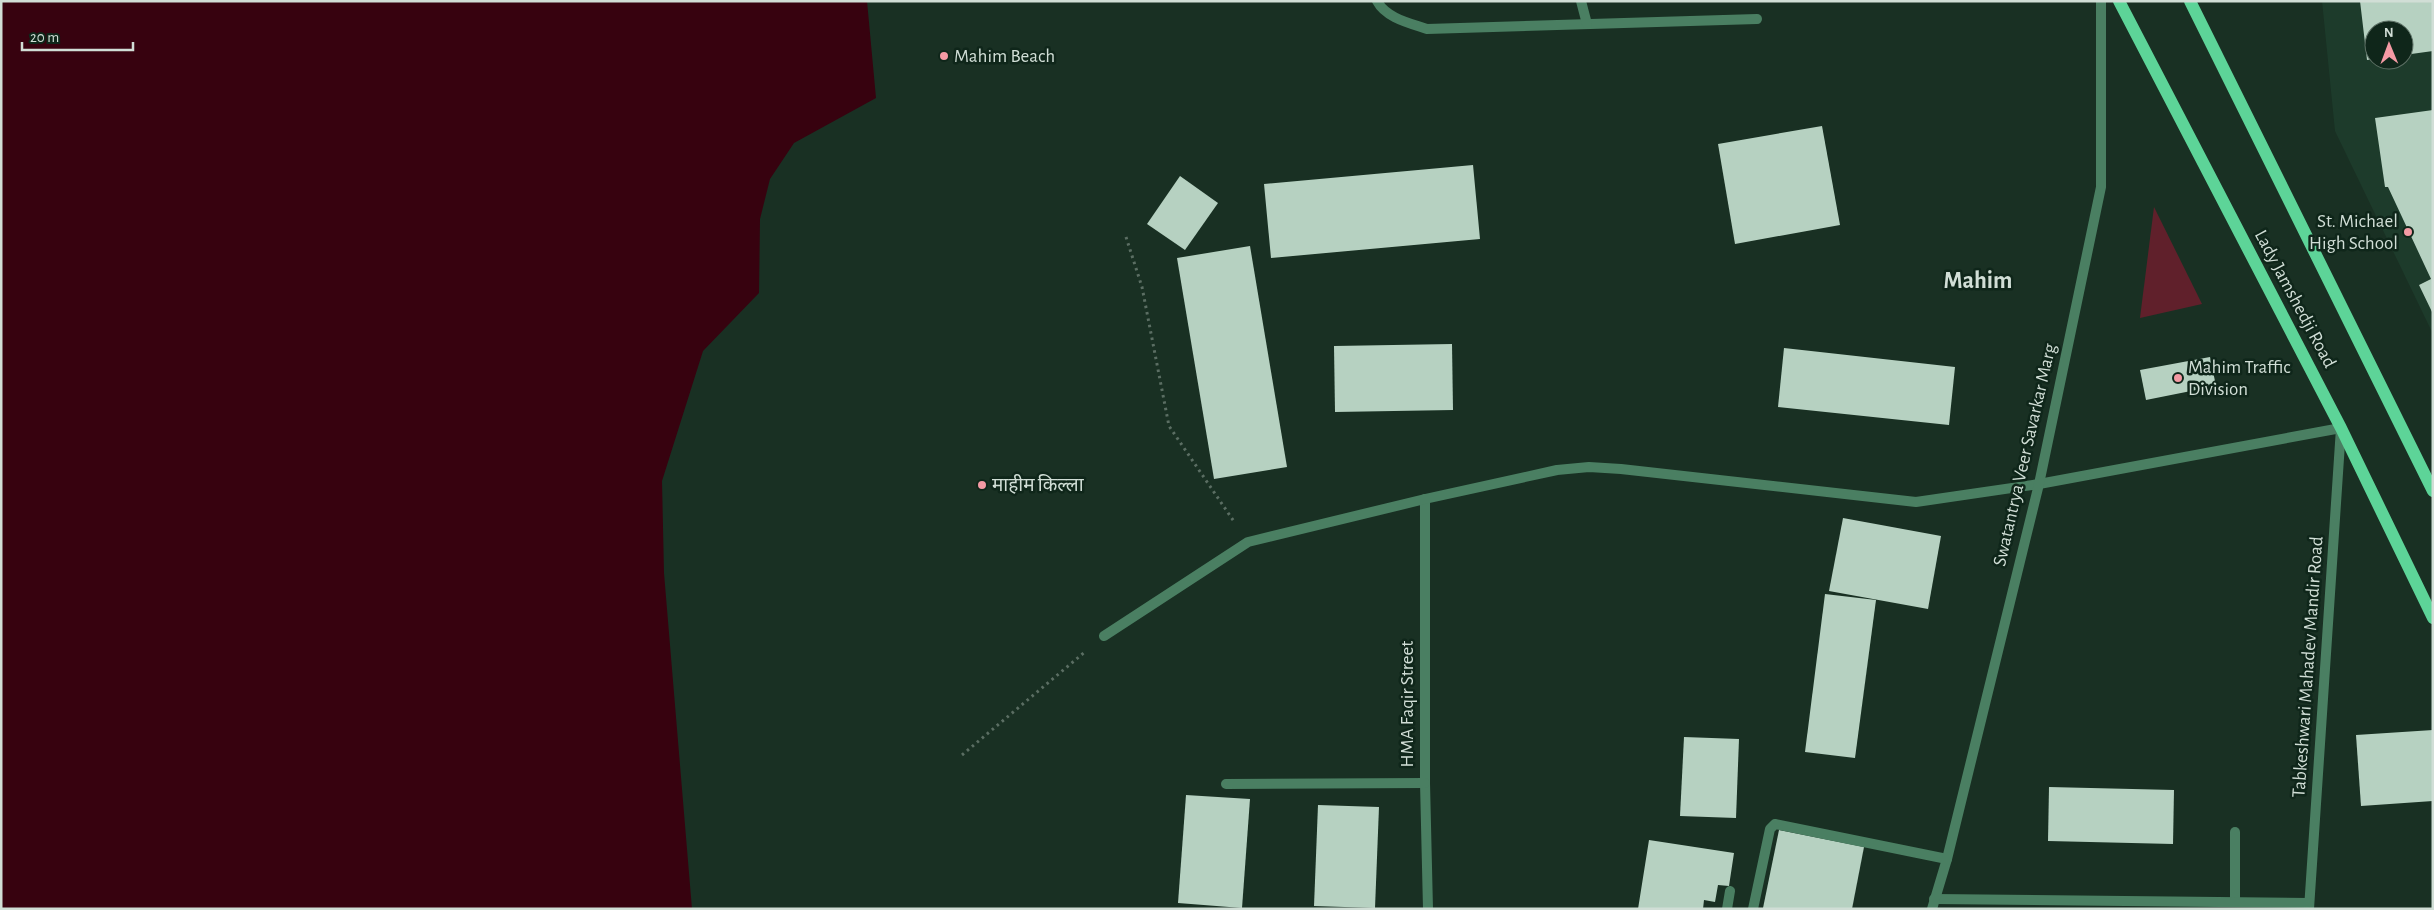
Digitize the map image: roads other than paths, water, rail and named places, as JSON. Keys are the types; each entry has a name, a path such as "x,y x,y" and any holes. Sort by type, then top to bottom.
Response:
{"main road":[{"name":"Lady Jamshedji Road","path":"2119,1 2342,428 2433,618"},
{"name":"Lady Jamshedji Road","path":"2190,1 2433,491"}],"street":[{"path":"1377,1 1382,10 1426,29 1757,19"},
{"path":"1580,1 1587,24"},
{"name":"Swatantrya Veer Savarkar Marg","path":"1933,904 1947,859 2039,484 2101,187 2101,1"},
{"path":"1104,636 1248,542 1425,499 1557,470 1589,467 1916,502 2039,484 2342,428"},
{"name":"Tabkeshwari Mahadev Mandir Road","path":"2309,906 2342,428"},
{"name":"HMA Faqir Street","path":"1425,499 1425,783 1428,909"},
{"path":"1226,784 1425,783"},
{"path":"1753,909 1770,829 1776,824 1947,859"},
{"path":"2235,832 2235,902"},
{"path":"1727,909 1730,891"},
{"path":"1933,904 2235,902 2309,906"}],"place":[{"name":"Mahim Beach","path":"944,56"},
{"name":"St. Michael High School","path":"2408,232"},
{"name":"Mahim Traffic Division","path":"2178,378"},
{"name":"माहीम किल्ला","path":"982,485"}],"district":[{"name":"Mahim","path":"1978,281"}]}
